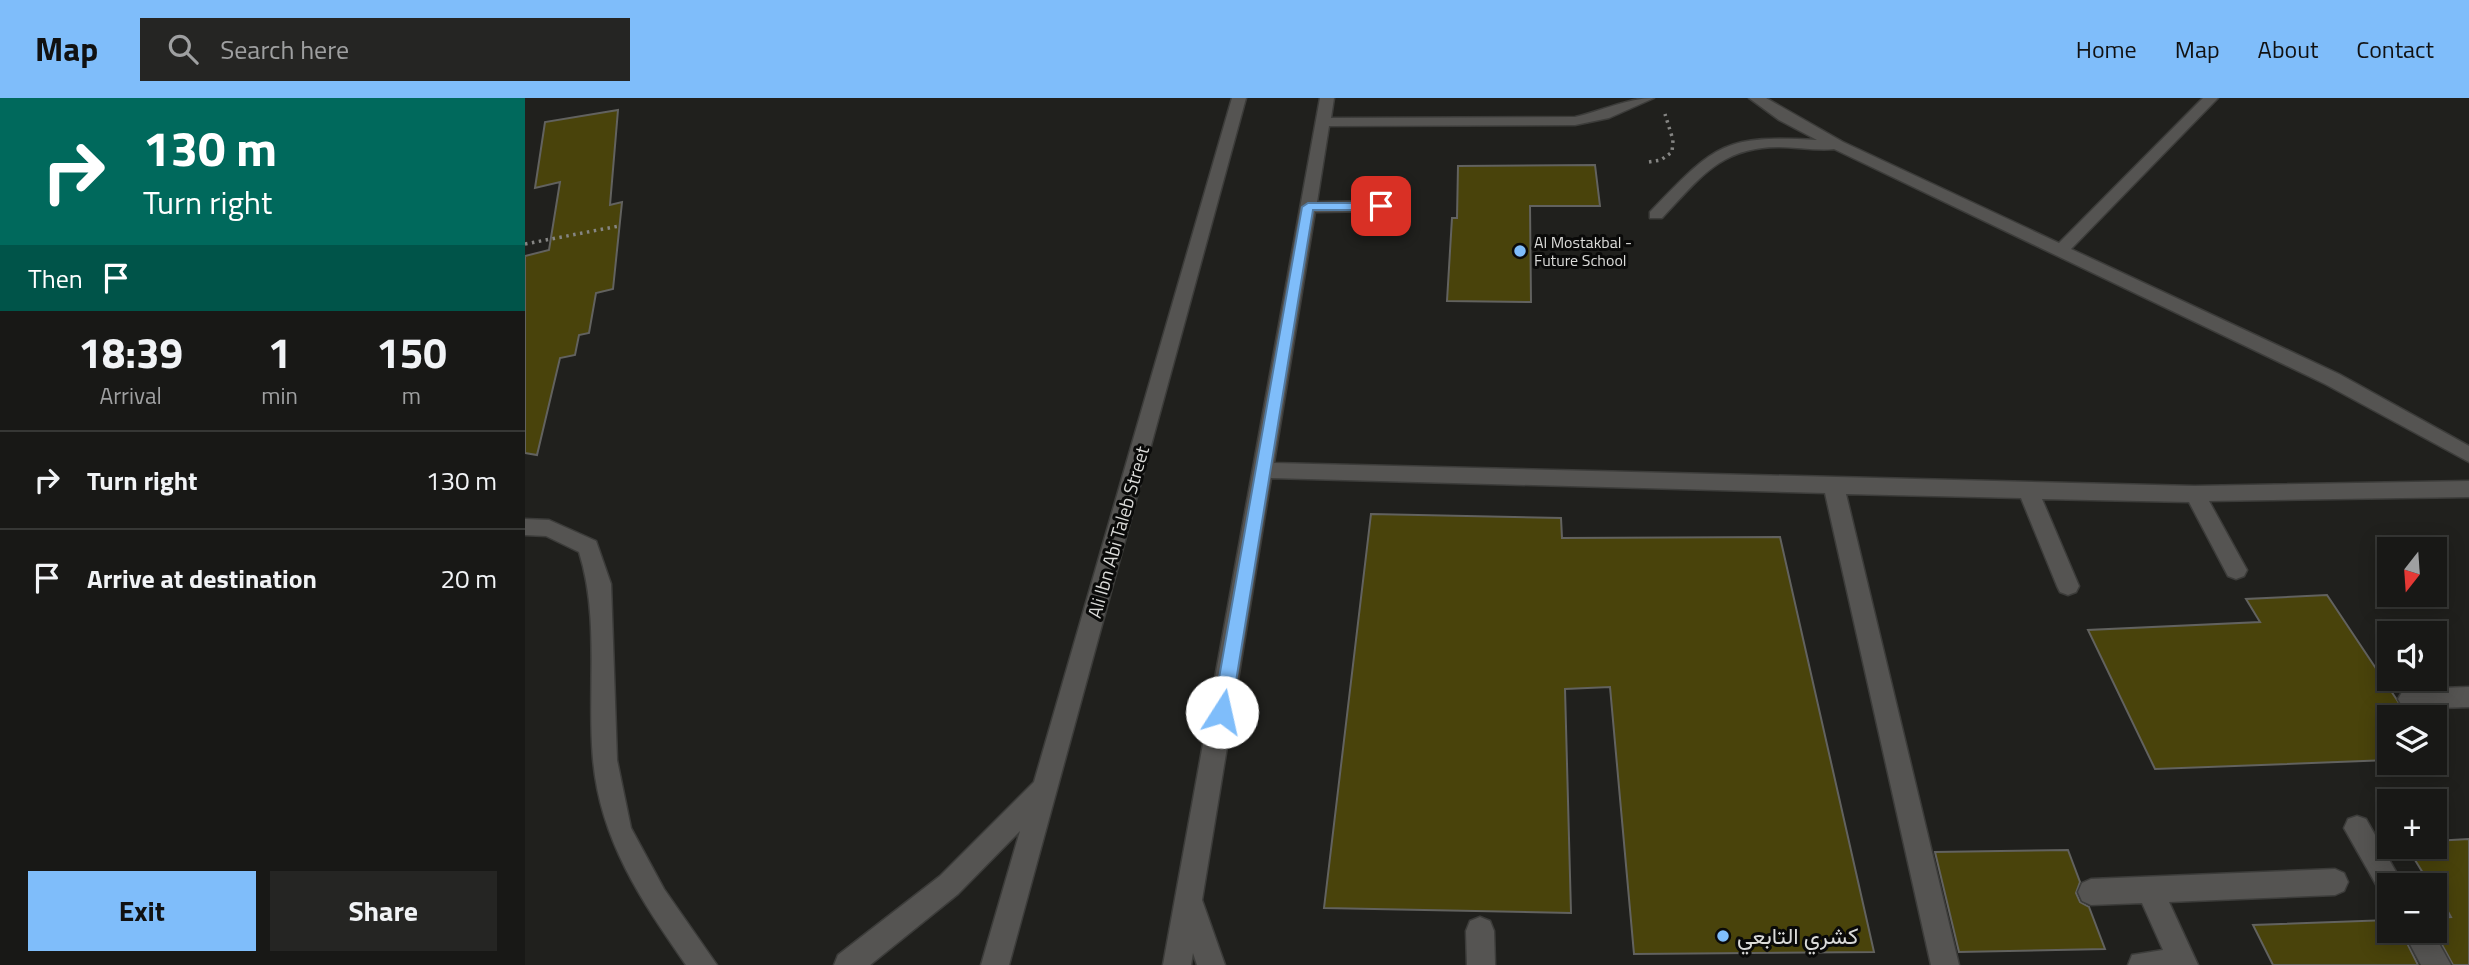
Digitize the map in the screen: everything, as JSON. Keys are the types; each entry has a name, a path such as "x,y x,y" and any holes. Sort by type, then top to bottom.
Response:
{"street":[{"name":"Ali Ibn Abi Taleb Street","path":"995,965 1239,98"},
{"path":"1177,965 1327,98"},
{"path":"1323,122 1575,121 1624,108 1647,98"},
{"path":"1756,98 1784,117 1838,145 2332,379 2469,455"},
{"path":"2061,250 2211,98"},
{"path":"1655,215 1717,156 1730,149 1765,145 1838,145"},
{"path":"1308,207 1381,206"},
{"path":"1263,470 2195,494 2469,489"},
{"path":"1834,486 1945,965"},
{"path":"2028,491 2068,586"},
{"path":"2195,494 2236,570"},
{"path":"525,527 549,528 587,547 600,584 605,760 619,831 655,898 703,965"},
{"path":"2410,699 2469,697"},
{"path":"848,965 949,885 1002,835 1048,784"},
{"path":"2357,828 2383,873"},
{"path":"2091,892 2335,882"},
{"path":"2142,965 2183,964 2150,889"},
{"path":"1189,901 1211,965"},
{"path":"1479,931 1481,965"},
{"path":"2424,943 2437,965"}],"path":[{"path":"1649,162 1669,159 1674,145 1663,109"},
{"path":"525,244 619,226"}],"building":[{"path":"618,110 610,205 622,202 613,289 596,293 589,333 579,335 575,355 560,358 537,455 525,453 525,256 549,250 560,182 535,188 545,122"},
{"path":"1595,165 1600,206 1530,206 1531,302 1447,301 1452,218 1457,218 1458,166"},
{"path":"1371,514 1561,518 1562,538 1780,537 1874,952 1634,954 1610,687 1565,689 1571,913 1324,908"},
{"path":"2327,595 2377,670 2377,691 2391,691 2400,705 2377,705 2377,760 2155,769 2088,630 2260,622 2246,599"},
{"path":"2469,839 2469,965 2453,965 2441,943 2447,943 2447,917 2451,917 2447,910 2447,873 2423,873 2414,859 2447,859 2447,840"},
{"path":"2068,850 2080,882 2076,893 2080,902 2089,907 2105,949 1959,952 1935,852"},
{"path":"2377,920 2377,943 2407,943 2418,965 2273,965 2253,925"}],"place":[{"name":"Al Mostakbal - Future School","path":"1520,251"},
{"name":"كشري التابعي","path":"1723,936"}],"route":[{"path":"1222,712 1308,207 1381,206"}]}
